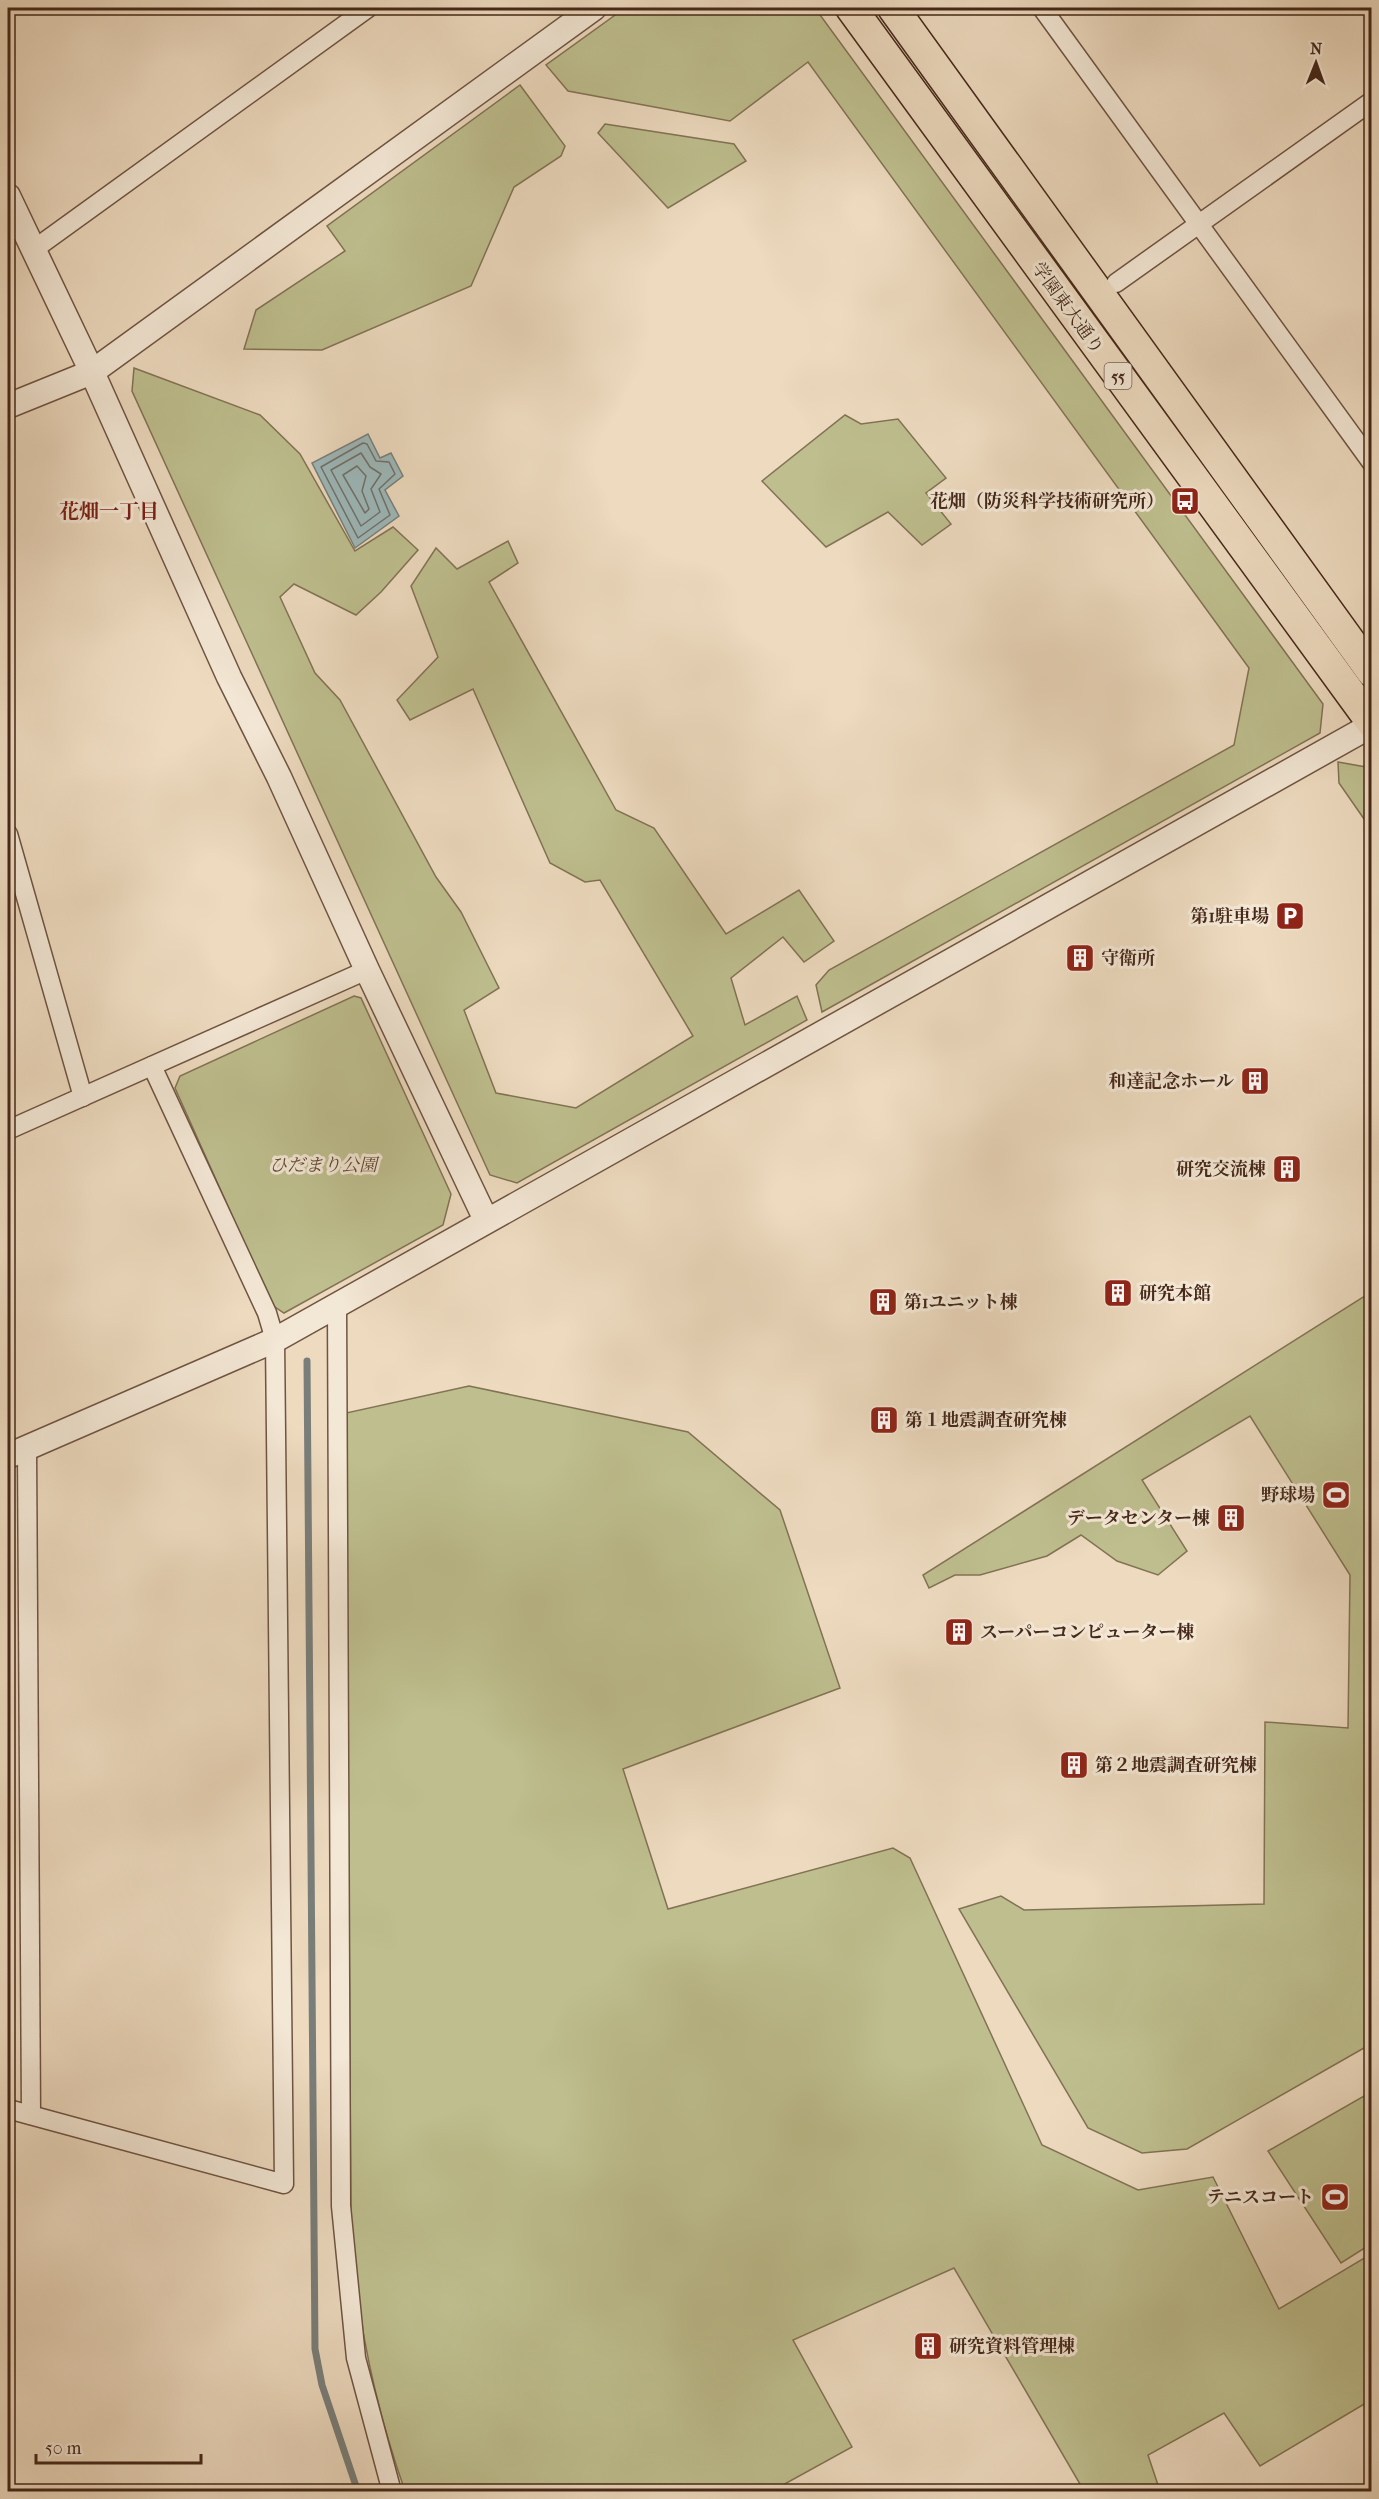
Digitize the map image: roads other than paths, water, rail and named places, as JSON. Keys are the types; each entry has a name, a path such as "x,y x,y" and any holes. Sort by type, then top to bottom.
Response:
{"main road":[{"name":"学園東大通り","path":"850,8 1371,724"},
{"name":"学園東大通り","path":"893,8 1371,672"}],"street":[{"path":"33,250 368,8"},
{"path":"8,406 92,372 594,8"},
{"path":"1043,8 1371,463"},
{"path":"1116,283 1371,101"},
{"path":"8,196 92,372 229,677 279,777 367,970 486,1220"},
{"path":"31,2115 17,1452 275,1340 1371,724"},
{"path":"8,834 83,1097"},
{"path":"8,1130 367,970"},
{"path":"8,2109 284,2184 275,1340 267,1313 152,1066"},
{"path":"337,1306 341,2206 356,2358 392,2492"}],"water":[{"path":"368,434 380,458 391,453 403,476 385,490 399,516 355,548 312,463"}],"waterway":[{"path":"307,1361 315,2349 322,2385 358,2492"}],"place":[{"name":"花畑（防災科学技術研究所）","path":"1185,501"},
{"name":"第1駐車場","path":"1290,916"},
{"name":"守衛所","path":"1080,958"},
{"name":"和達記念ホール","path":"1255,1081"},
{"name":"研究交流棟","path":"1287,1169"},
{"name":"研究本館","path":"1118,1293"},
{"name":"第1ユニット棟","path":"883,1302"},
{"name":"第１地震調査研究棟","path":"884,1420"},
{"name":"野球場","path":"1336,1495"},
{"name":"データセンター棟","path":"1231,1518"},
{"name":"スーパーコンピューター棟","path":"959,1632"},
{"name":"第２地震調査研究棟","path":"1074,1765"},
{"name":"テニスコート","path":"1335,2197"},
{"name":"研究資料管理棟","path":"928,2346"}],"district":[{"name":"花畑一丁目","path":"109,511"}],"park label":[{"name":"ひだまり公園","path":"323,1165"}]}
